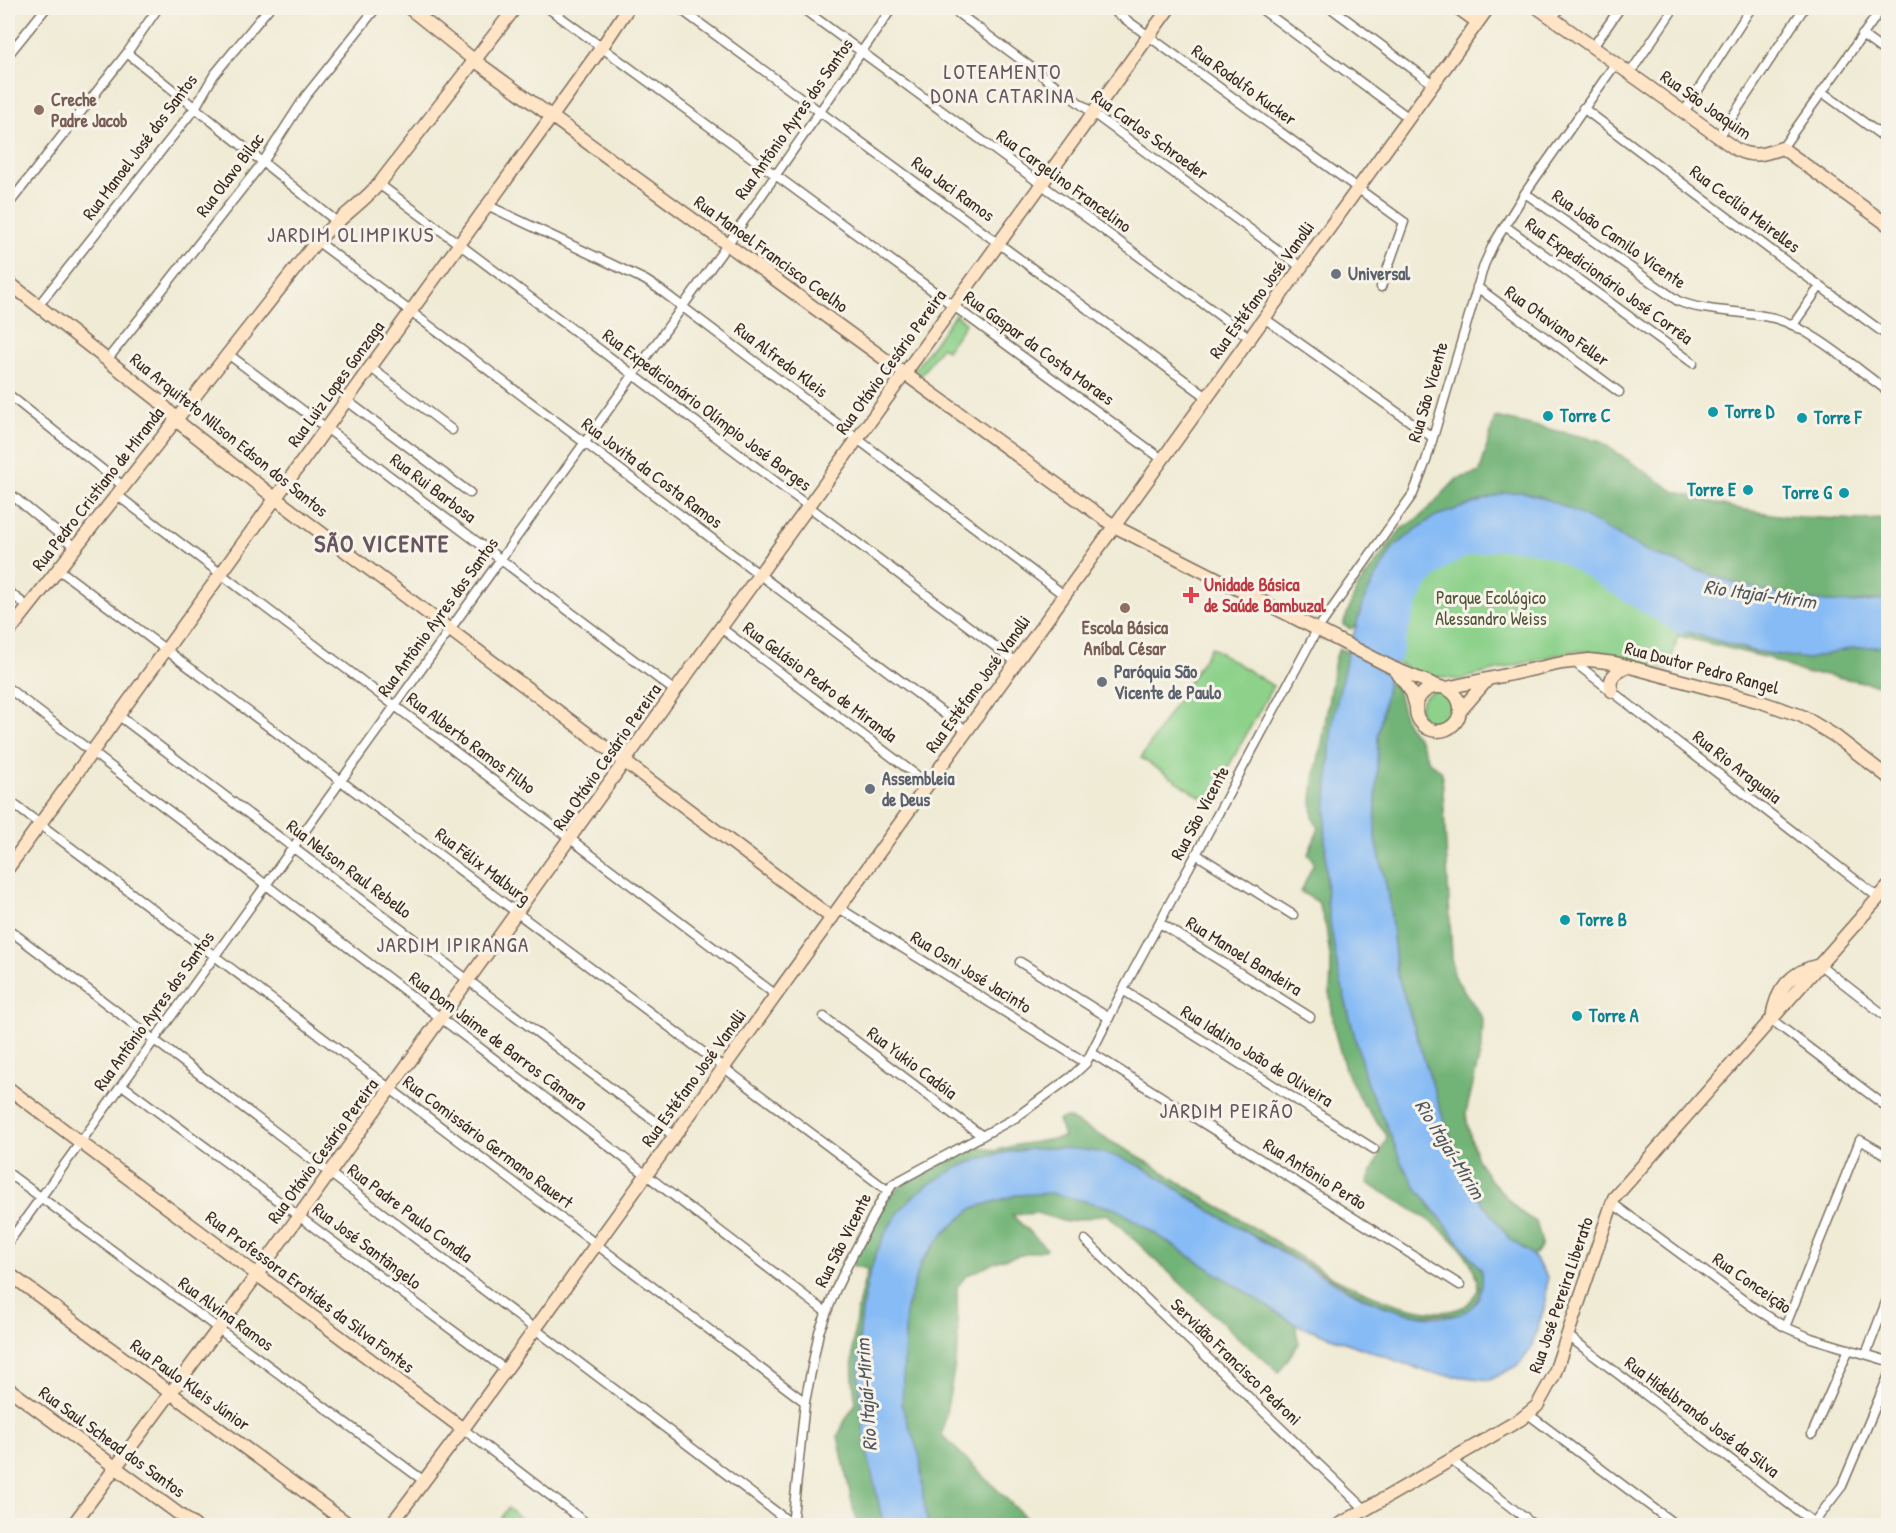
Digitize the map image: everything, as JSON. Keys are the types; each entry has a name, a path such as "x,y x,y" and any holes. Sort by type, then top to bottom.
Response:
{"main road":[{"name":"Rua Manoel Francisco Coelho","path":"409,8 474,60 1114,526 1393,668 1443,687"},
{"name":"Rua Pedro Cristiano de Miranda","path":"8,633 317,241 379,184 515,8"},
{"name":"Rua Luiz Lopes Gonzaga","path":"8,868 628,8"},
{"name":"Rua Otávio Cesário Pereira","path":"72,1526 218,1329 675,691 1169,8"},
{"path":"1458,8 1477,22"},
{"name":"Rua Estéfano José Vanolli","path":"390,1526 506,1370 1488,8"},
{"name":"Rua São Joaquim","path":"1538,8 1556,13 1593,47 1719,137 1749,155 1760,155 1782,148"},
{"path":"1782,148 1888,225"},
{"name":"Rua Arquiteto Nilson Edson dos Santos","path":"8,282 158,400 182,425 275,498 626,762 835,913"},
{"name":"Rua Doutor Pedro Rangel","path":"1443,687 1574,661 1602,661 1627,666 1761,702 1802,716 1835,736 1888,777"},
{"path":"1612,691 1610,684 1613,676 1616,671 1627,666"},
{"path":"1393,668 1412,693 1420,721 1425,727 1439,731 1446,730 1456,722 1461,710 1487,680"},
{"path":"1416,707 1418,700 1427,690 1443,687 1457,697 1461,710"},
{"name":"Rua José Pereira Liberato","path":"1336,1526 1451,1460 1528,1414 1537,1406 1548,1388 1612,1203 1888,887"},
{"name":"Rua José Pereira Liberato","path":"1772,1020 1775,1000 1784,984 1800,971 1820,965"},
{"path":"1786,1004 1784,984 1798,990"},
{"name":"Rua Professora Erotides da Silva Fontes","path":"8,1088 463,1429"},
{"name":"Rua Paulo Kleis Júnior","path":"8,1273 351,1526"},
{"name":"Rua Saul Schead dos Santos","path":"8,1388 195,1526"}],"street":[{"path":"8,55 46,8"},
{"path":"8,205 127,53 158,8"},
{"name":"Rua Manoel José dos Santos","path":"38,306 195,108 214,75 269,8"},
{"name":"Rua Olavo Bilac","path":"107,360 263,162 305,97 376,8"},
{"name":"Rua Gaspar da Costa Moraes","path":"548,8 1162,459"},
{"name":"Rua Jaci Ramos","path":"679,8 1207,397"},
{"name":"Rua Cargelino Francelino","path":"802,8 1250,338"},
{"name":"Rua Antônio Ayres dos Santos","path":"8,1243 727,245 892,8"},
{"name":"Rua Carlos Schroeder","path":"951,8 1301,267"},
{"name":"Rua Rodolfo Kucker","path":"1110,8 1404,222 1382,287"},
{"path":"1260,8 1408,118"},
{"path":"1332,8 1433,84"},
{"path":"1593,47 1620,8"},
{"path":"1630,73 1674,8"},
{"path":"1684,112 1751,8"},
{"path":"1719,137 1804,8"},
{"path":"1782,148 1882,8"},
{"path":"1862,35 1888,54"},
{"path":"127,53 336,222"},
{"name":"Rua São Vicente","path":"792,1525 805,1402 813,1357 826,1312 887,1190 903,1178 1033,1105 1086,1064 1123,990 1317,630 1413,494 1421,477 1488,255 1525,193 1616,63"},
{"path":"1822,92 1888,140"},
{"name":"Rua Cecília Meirelles","path":"1583,108 1888,336"},
{"name":"Rua Expedicionário Olímpio José Borges","path":"379,184 1016,662"},
{"name":"Rua João Camilo Vicente","path":"1525,193 1678,301 1689,306 1760,314 1793,325 1809,334 1888,392"},
{"name":"Rua Alfredo Kleis","path":"488,205 645,280 1064,595"},
{"name":"Rua Expedicionário José Corrêa","path":"1505,226 1693,363"},
{"name":"Rua Jovita da Costa Ramos","path":"317,241 967,730"},
{"path":"1793,325 1820,286"},
{"name":"Rua Otaviano Feller","path":"1477,287 1618,392"},
{"path":"1264,318 1432,436"},
{"name":"Rua Rui Barbosa","path":"228,354 675,691"},
{"path":"370,368 452,430"},
{"name":"Rua Alberto Ramos Filho","path":"8,394 220,574 776,995"},
{"path":"346,400 470,493"},
{"path":"8,492 75,547"},
{"name":"Rua Félix Malburg","path":"58,569 887,1190"},
{"path":"8,591 28,607"},
{"name":"Rua Gelásio Pedro de Miranda","path":"721,628 928,784"},
{"name":"Rua Rio Araguaia","path":"1574,661 1879,898"},
{"name":"Rua Dom Jaime de Barros Câmara","path":"8,688 826,1312"},
{"name":"Rua Nelson Raul Rebello","path":"118,715 674,1136"},
{"name":"Rua Comissário Germano Rauert","path":"8,800 805,1402"},
{"path":"1196,854 1293,915"},
{"name":"Rua Osni José Jacinto","path":"835,913 1086,1064"},
{"name":"Rua Manoel Bandeira","path":"1160,923 1310,1017"},
{"name":"Rua Padre Paulo Condla","path":"8,929 792,1525"},
{"path":"1020,962 1109,1018"},
{"path":"1820,965 1888,1018"},
{"name":"Rua Idalino João de Oliveira","path":"1123,990 1374,1149"},
{"name":"Rua Yukio Cadóia","path":"824,1017 981,1136"},
{"path":"1772,1020 1888,1108"},
{"name":"Rua Antônio Perão","path":"1092,1053 1460,1285"},
{"name":"Rua José Santângelo","path":"122,1085 506,1370"},
{"path":"1785,1326 1860,1140 1888,1156"},
{"name":"Rua Alvina Ramos","path":"8,1173 424,1481"},
{"name":"Rua Conceição","path":"1612,1203 1750,1305 1785,1326 1810,1338 1888,1361"},
{"name":"Servidão Francisco Pedroni","path":"1085,1240 1365,1509"},
{"path":"1866,1354 1888,1297"},
{"name":"Rua Hidelbrando José da Silva","path":"1567,1335 1814,1524"},
{"path":"1812,1434 1849,1350"},
{"path":"1814,1524 1842,1486 1888,1377"},
{"path":"1528,1414 1677,1526"},
{"name":"Rua Professora Erotides da Silva Fontes","path":"463,1429 590,1526"},
{"path":"1451,1460 1535,1526"},
{"path":"1518,1526 1525,1517"}],"green space":[{"path":"955,314 966,323 947,350 941,347 920,377 913,372"},
{"path":"1495,417 1598,440 1674,491 1733,508 1784,516 1858,520 1888,519 1888,599 1845,603 1808,601 1732,583 1649,552 1539,496 1505,493 1436,516 1393,548 1364,600 1357,625 1350,629 1343,625 1357,588 1401,529 1419,518 1457,479 1480,472"},
{"name":"Parque Ecológico Alessandro Weiss","path":"1509,544 1549,552 1680,630 1668,669 1609,653 1572,651 1458,680 1415,672 1394,662 1409,615 1425,583 1447,563 1471,550"},
{"path":"1680,630 1753,651 1808,659 1852,648 1888,646 1888,660 1882,668 1879,685 1821,674 1807,674 1768,658 1683,637 1678,635"},
{"path":"1211,647 1273,686 1209,802 1141,758"},
{"path":"1339,649 1348,652 1331,734 1325,832 1327,902 1338,971 1367,1084 1401,1162 1432,1209 1457,1237 1482,1271 1483,1283 1480,1295 1472,1308 1460,1315 1418,1315 1370,1300 1226,1220 1143,1167 1117,1157 1088,1151 1035,1149 1010,1151 968,1163 943,1176 890,1227 874,1264 864,1298 859,1339 864,1432 883,1525 859,1525 854,1512 838,1436 856,1403 853,1370 854,1337 867,1272 867,1269 851,1265 881,1207 893,1192 907,1182 973,1147 995,1151 1064,1137 1058,1120 1068,1118 1134,1154 1331,1276 1360,1290 1396,1304 1432,1312 1463,1307 1472,1300 1478,1290 1475,1272 1466,1255 1452,1240 1419,1214 1367,1183 1387,1137 1362,1103 1345,1069 1335,1033 1330,997 1331,964 1326,927 1318,902 1301,892 1314,862 1308,854 1319,828 1313,819 1314,778 1335,659"},
{"path":"1389,674 1397,688 1406,723 1420,741 1428,760 1442,772 1453,975 1483,1018 1482,1046 1466,1113 1468,1127 1477,1159 1488,1177 1520,1212 1536,1222 1541,1246 1537,1253 1532,1255 1510,1239 1470,1187 1442,1115 1397,974 1389,898 1375,836 1378,735"},
{"path":"1438,691 1451,696 1456,709 1451,722 1438,727 1425,722 1420,709 1425,696"},
{"path":"1051,1193 1117,1209 1295,1324 1299,1343 1279,1372 1243,1342 1107,1214 1066,1222 1037,1213 1012,1215 1047,1249 1000,1260 966,1276 957,1287 958,1348 942,1435 1033,1525 928,1525 902,1406 906,1309 921,1262 944,1233 973,1208 1017,1195"},
{"path":"508,1508 524,1521 521,1525 495,1525"}],"water":[{"name":"Rio Itajaí-Mirim","path":"1522,492 1569,509 1655,554 1743,586 1815,601 1839,603 1888,599 1888,646 1852,648 1808,659 1753,651 1680,630 1549,552 1509,544 1471,550 1447,563 1425,583 1409,615 1396,659 1389,674 1378,735 1375,836 1389,898 1397,974 1442,1115 1470,1187 1510,1239 1532,1255 1547,1277 1546,1302 1531,1348 1520,1364 1490,1380 1430,1373 1295,1324 1117,1209 1051,1193 1016,1195 973,1208 944,1233 921,1262 906,1309 902,1406 920,1457 928,1525 883,1526 866,1444 859,1375 859,1344 867,1284 876,1255 888,1229 904,1206 929,1184 970,1162 1013,1151 1049,1148 1085,1150 1118,1157 1151,1172 1238,1227 1371,1301 1405,1312 1443,1317 1459,1314 1472,1306 1480,1292 1482,1271 1416,1187 1401,1162 1367,1084 1338,971 1327,902 1325,832 1331,734 1348,652 1364,600 1393,548 1436,516 1505,493"}],"waterway":[{"path":"1396,659 1411,610 1425,583 1450,560 1482,548 1499,546 1534,548 1557,556 1680,630"}],"place":[{"name":"Creche Padre Jacob","path":"39,110"},
{"name":"Universal","path":"1336,274"},
{"name":"Torre D","path":"1713,412"},
{"name":"Torre C","path":"1548,416"},
{"name":"Torre F","path":"1802,418"},
{"name":"Torre E","path":"1748,490"},
{"name":"Torre G","path":"1844,493"},
{"name":"Unidade Básica de Saúde Bambuzal","path":"1191,595"},
{"name":"Escola Básica Aníbal César","path":"1125,608"},
{"name":"Paróquia São Vicente de Paulo","path":"1102,682"},
{"name":"Assembleia de Deus","path":"870,789"},
{"name":"Torre B","path":"1565,920"},
{"name":"Torre A","path":"1577,1016"}],"district":[{"name":"LOTEAMENTO DONA CATARINA","path":"1003,84"},
{"name":"JARDIM OLIMPIKUS","path":"351,235"},
{"name":"SÃO VICENTE","path":"382,544"},
{"name":"JARDIM IPIRANGA","path":"453,945"},
{"name":"JARDIM PEIRÃO","path":"1227,1111"}]}
